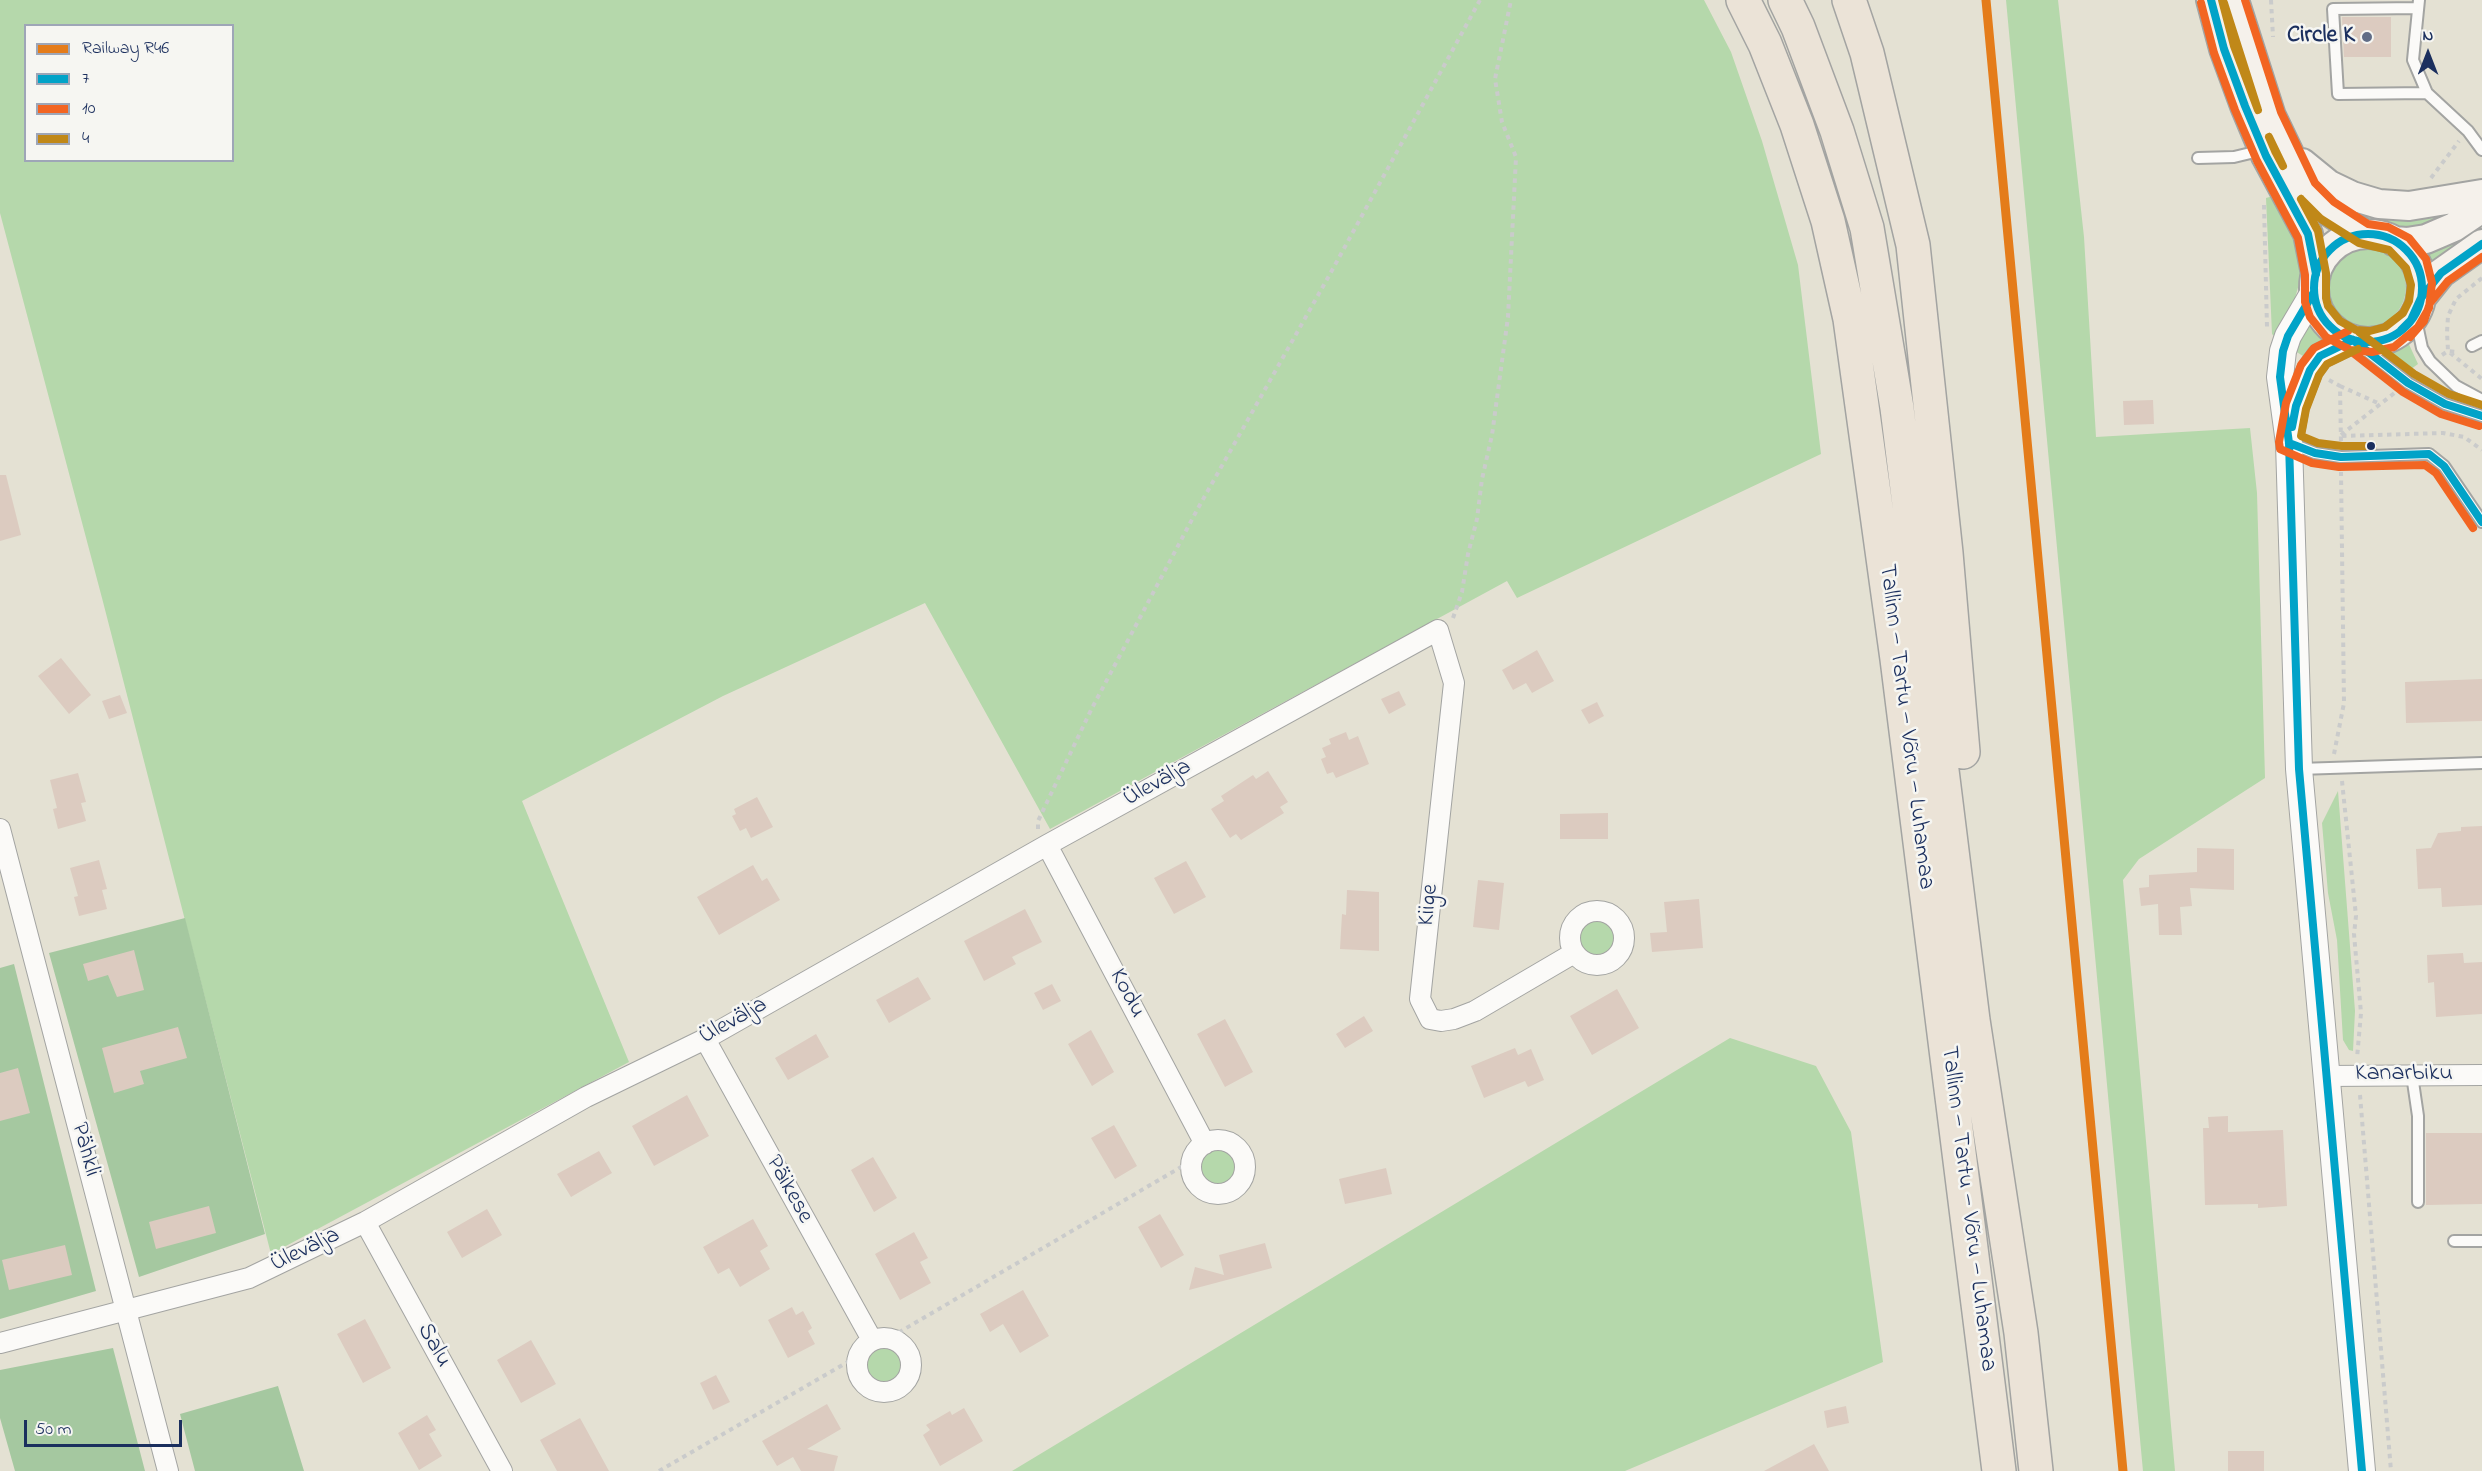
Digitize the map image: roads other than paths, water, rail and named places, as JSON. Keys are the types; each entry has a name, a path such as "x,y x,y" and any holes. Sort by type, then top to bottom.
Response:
{"highway":[{"name":"Tallinn — Tartu — Võru — Luhamaa","path":"1743,0 1765,44 1797,125 1828,221 1850,319 1897,659 1999,1471"},
{"name":"Tallinn — Tartu — Võru — Luhamaa","path":"1785,0 1798,27 1837,130 1867,228 1897,408 1973,1020 2021,1333 2036,1471"},
{"path":"1849,0 1867,53 1913,245 1946,553 1985,988 1973,1020"}],"main road":[{"path":"2211,0 2224,49 2274,149 2308,234 2319,311 2333,329 2353,340 2371,342 2390,337 2405,327 2441,273 2482,244"},
{"path":"2234,0 2254,66 2274,149 2306,189 2327,210 2364,234"},
{"path":"2274,149 2329,185 2352,196 2379,204 2409,206 2482,194"},
{"path":"2394,241 2407,242 2426,239 2454,227 2482,208"},
{"path":"2315,283 2325,255 2333,247 2353,236 2364,234 2385,237 2403,247 2416,263 2422,284 2418,306"}],"street":[{"path":"2315,283 2288,336 2283,351 2280,377 2289,442 2299,770 2362,1471"},
{"path":"2289,442 2296,406 2310,370 2320,356 2353,340"},
{"name":"Ülevälja","path":"0,1343 249,1278 365,1221 586,1097 705,1039 1043,848 1438,630"},
{"name":"Kiige","path":"1438,630 1454,683 1420,999 1430,1018 1441,1021 1454,1019 1475,1011 1574,953"},
{"name":"Pähkli","path":"0,829 168,1471"},
{"name":"Kodu","path":"1043,848 1205,1144"},
{"name":"Päikese","path":"705,1039 881,1339"},
{"name":"Kanarbiku","path":"2325,1076 2482,1075"},
{"path":"1222,1141 1237,1148 1245,1163 1242,1180 1230,1191 1212,1193 1197,1183 1193,1175 1193,1160 1198,1150 1205,1144 1222,1141"},
{"name":"Salu","path":"365,1221 502,1471"},
{"name":"Päikese","path":"881,1339 899,1341 906,1348 912,1365 910,1375 898,1389 889,1392 871,1389 858,1375 858,1356 866,1344 881,1339"}],"lane":[{"path":"2427,93 2338,94 2332,5 2418,4 2413,60 2427,93 2468,131 2482,150"},
{"path":"2198,158 2234,157 2274,149"},
{"path":"2418,306 2422,348 2430,362 2456,386 2482,400"},
{"path":"2353,340 2408,383 2445,404 2482,416"},
{"path":"2289,442 2315,453 2341,457 2429,454 2444,466 2482,522"},
{"path":"2299,770 2482,763"},
{"path":"2412,1075 2418,1116 2418,1202"},
{"path":"2454,1241 2482,1241"}],"rail line":[{"name":"R46","path":"1986,0 2123,1471"}],"place":[{"name":"Circle K","path":"2367,37"}]}
